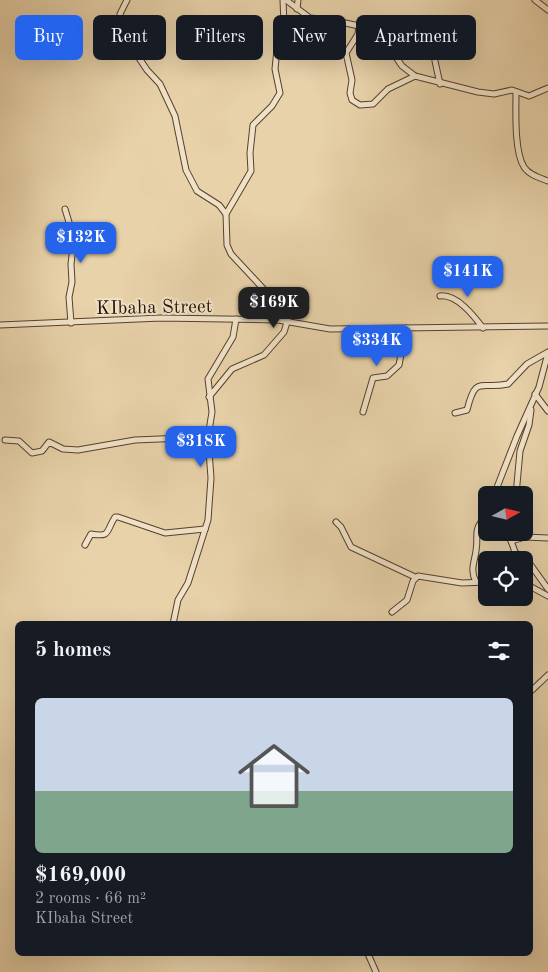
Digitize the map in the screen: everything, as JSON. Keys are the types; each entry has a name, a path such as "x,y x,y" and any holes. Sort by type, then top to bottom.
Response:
{"street":[{"path":"126,0 120,14 127,40 165,92 179,126 187,171 199,194 219,205 226,214"},
{"path":"209,396 232,369 264,355 284,332 288,321 284,311 231,254 226,240 226,214 251,171 250,153 253,125 272,106 280,93 275,69 278,39 284,24 285,0"},
{"path":"285,0 310,18 356,25"},
{"path":"297,9 298,0"},
{"path":"535,0 548,10"},
{"path":"356,37 346,53 352,80 350,93 352,100 363,106 373,104 383,92 415,76"},
{"path":"398,60 415,76 440,84 485,93 509,90 529,96 548,88"},
{"path":"435,61 440,84"},
{"path":"516,92 516,125 521,160 528,171 548,181"},
{"path":"65,209 72,229 74,244 71,264 72,282 69,297 71,323"},
{"path":"440,296 447,296 460,304 483,328"},
{"name":"KIbaha Street","path":"0,325 161,318 288,321 330,328 548,326"},
{"path":"174,621 178,600 188,583 206,529 211,490 208,437 211,419 208,379 233,337 236,319"},
{"path":"363,412 373,378 387,376 399,365 406,328"},
{"path":"498,486 536,394 548,352"},
{"path":"455,413 468,410 471,393 474,389 489,385 508,384 527,364 548,352"},
{"path":"536,394 548,410"},
{"path":"517,486 520,451 529,425 531,407"},
{"path":"5,440 18,441 32,453 42,451 50,442 64,449 78,450 135,440 208,437"},
{"path":"85,545 91,534 102,536 107,534 115,517 165,533 206,529"},
{"path":"336,522 342,527 351,547 415,577 427,576 456,582 476,582 472,568 476,552 475,534 478,529"},
{"path":"533,536 548,538"},
{"path":"511,541 515,552 530,564 548,589"},
{"path":"392,612 407,600 415,577"},
{"path":"533,587 548,596"},
{"path":"533,689 548,676"},
{"path":"369,956 376,972"}]}
